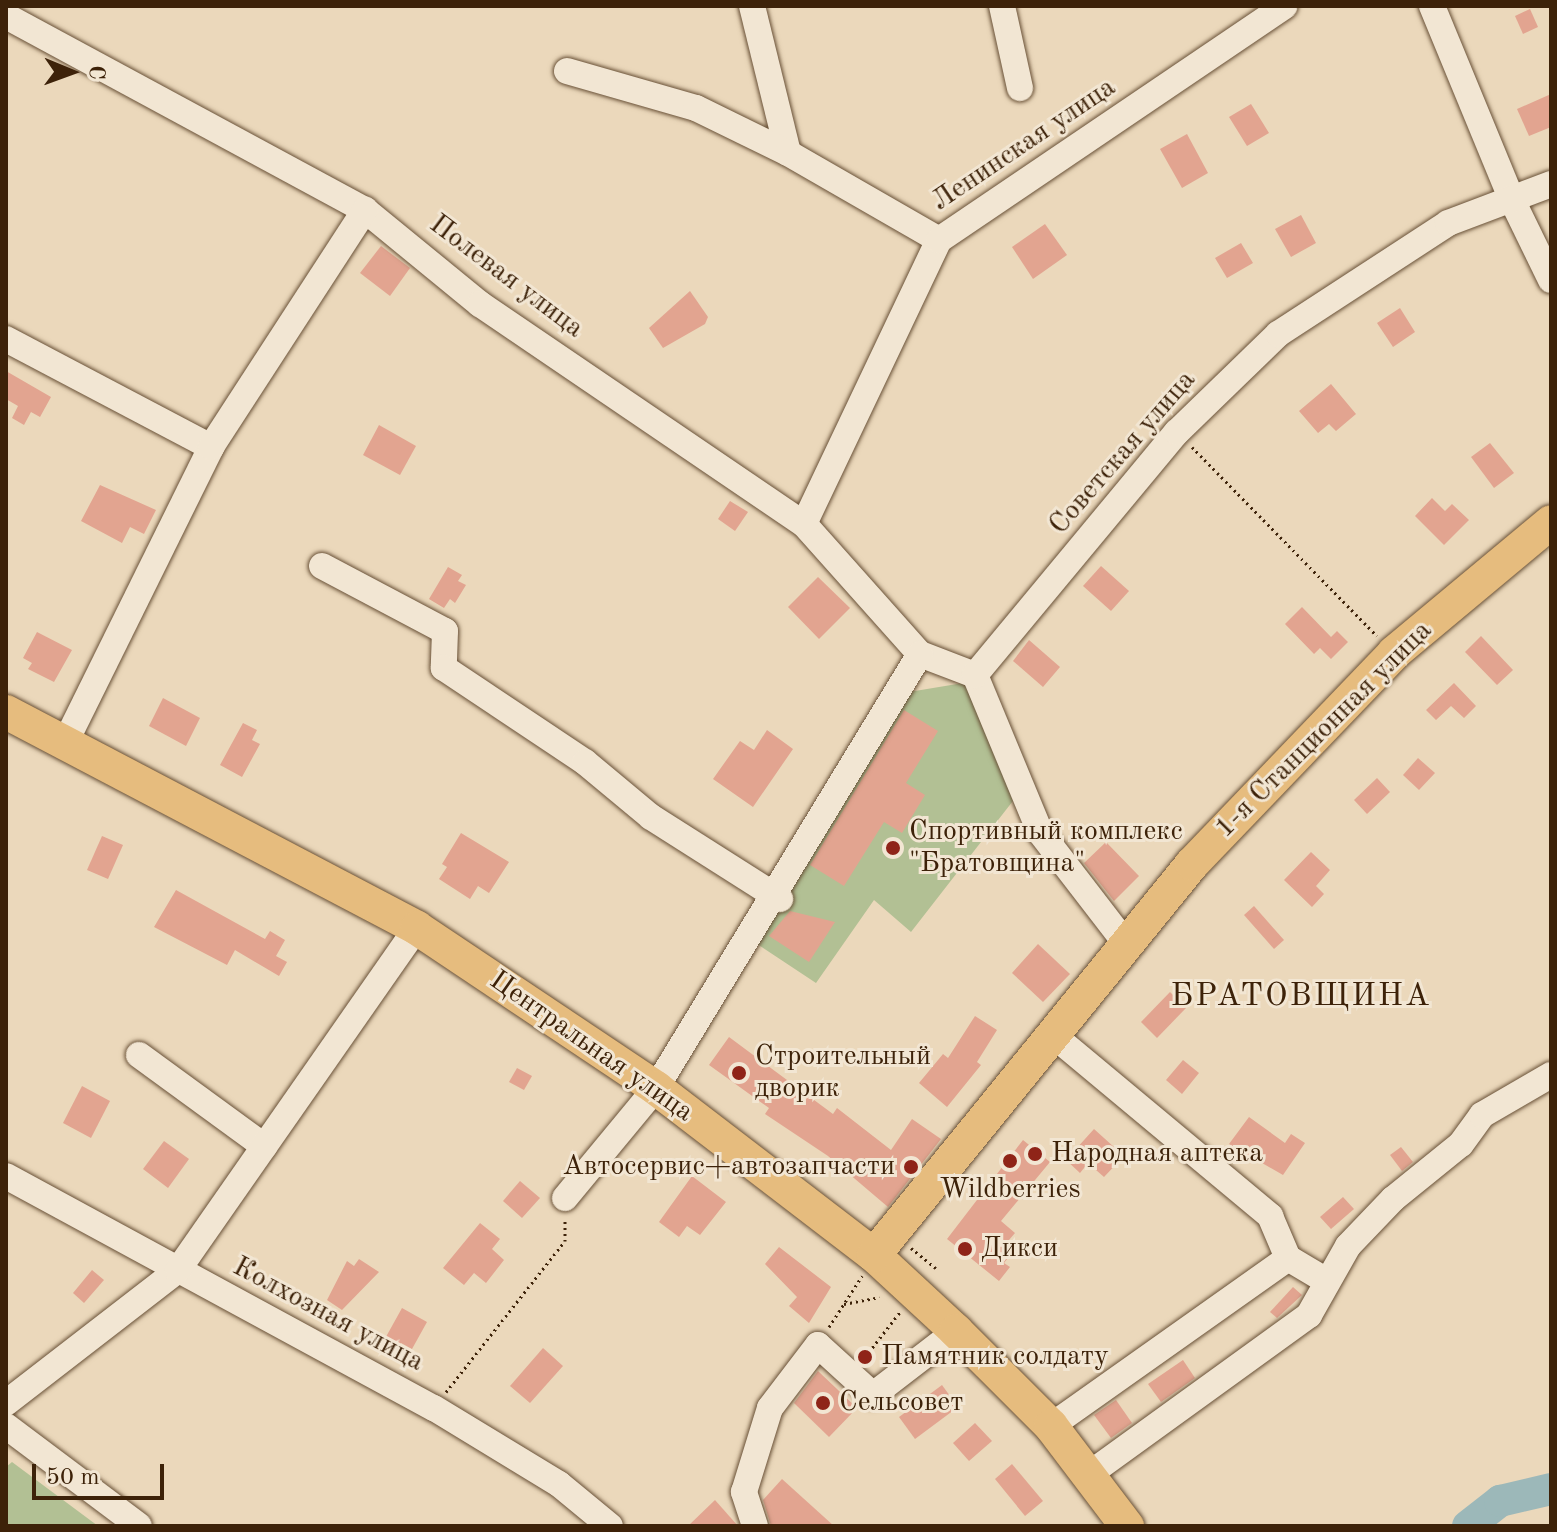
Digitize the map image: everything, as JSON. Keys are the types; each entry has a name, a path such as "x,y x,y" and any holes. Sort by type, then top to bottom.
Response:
{"main road":[{"name":"1-я Станционная улица","path":"877,1254 1192,864 1394,653 1551,522"},
{"name":"Центральная улица","path":"6,712 417,928 656,1088 877,1254 1051,1426 1127,1526"}],"street":[{"path":"752,6 788,153"},
{"path":"1002,6 1020,88"},
{"name":"Ленинская улица","path":"804,524 939,240 1284,6"},
{"path":"1432,6 1512,200 1551,280"},
{"name":"Полевая улица","path":"6,16 365,210 480,304 804,524 920,654"},
{"path":"567,71 696,108 788,153 939,240"},
{"name":"Советская улица","path":"975,675 1177,432 1278,334 1448,223 1551,184"},
{"path":"65,743 211,447 365,210"},
{"path":"6,339 211,447"},
{"path":"322,566 445,631 444,668 585,762 651,817 777,898"},
{"path":"565,1198 656,1088 777,898 920,654 975,675 1040,832 1127,945"},
{"path":"6,1403 178,1270 417,928"},
{"path":"1053,1035 1270,1216 1288,1258 1325,1280"},
{"path":"139,1055 264,1146"},
{"path":"1088,1475 1309,1315 1325,1280 1384,1208 1461,1144 1482,1115 1551,1075"},
{"name":"Колхозная улица","path":"6,1176 434,1408 559,1484 610,1526"},
{"path":"1051,1426 1288,1258"},
{"path":"755,1526 744,1492 770,1408 818,1345 873,1395 956,1331"},
{"path":"6,1426 139,1526"}],"path":[{"path":"1177,432 1394,653"},
{"path":"434,1408 565,1241 565,1198"},
{"path":"835,1317 877,1254 936,1268"},
{"path":"844,1304 888,1295"},
{"path":"865,1357 903,1309"}],"green space":[{"name":"Спортивный комплекс \"Братовщина\"","path":"969,682 1016,797 911,932 874,900 816,983 754,942 903,693"},
{"path":"12,1462 98,1526 6,1526 6,1467"}],"building":[{"path":"1530,9 1538,27 1523,34 1515,16"},
{"path":"1551,94 1551,127 1529,136 1517,109"},
{"path":"1251,104 1269,133 1247,146 1229,117"},
{"path":"1187,134 1208,173 1182,188 1160,149"},
{"path":"1301,215 1316,243 1291,257 1275,229"},
{"path":"1045,224 1067,255 1033,279 1012,247"},
{"path":"1241,243 1253,263 1227,278 1215,258"},
{"path":"381,246 410,268 390,296 360,273"},
{"path":"690,291 708,317 705,324 663,348 649,328"},
{"path":"1400,308 1415,332 1393,347 1377,323"},
{"path":"6,371 51,397 40,417 31,412 24,425 12,418 18,406 6,399"},
{"path":"1331,384 1356,414 1336,431 1329,424 1318,433 1299,411"},
{"path":"379,425 416,446 400,475 363,455"},
{"path":"1490,443 1514,473 1494,488 1471,457"},
{"path":"100,485 156,510 144,534 130,527 122,543 81,521"},
{"path":"1432,498 1445,511 1452,504 1469,520 1444,545 1415,516"},
{"path":"730,501 748,512 735,531 718,519"},
{"path":"1101,566 1129,591 1111,611 1083,586"},
{"path":"448,567 462,575 458,581 466,585 455,603 450,599 444,608 429,599"},
{"path":"818,577 850,608 819,639 788,607"},
{"path":"1302,607 1331,637 1337,631 1348,642 1331,659 1320,648 1314,654 1285,624"},
{"path":"37,632 72,650 54,682 28,669 32,663 23,658"},
{"path":"1481,636 1513,670 1497,685 1465,652"},
{"path":"1029,640 1060,667 1043,687 1013,661"},
{"path":"1454,683 1476,706 1464,718 1451,706 1436,720 1426,710"},
{"path":"163,698 200,718 186,746 149,726"},
{"path":"904,710 938,731 906,783 925,795 902,833 884,822 844,886 810,865"},
{"path":"243,723 257,730 252,740 260,744 242,777 220,765"},
{"path":"767,730 793,749 753,807 713,779 740,741 754,750"},
{"path":"1418,758 1435,773 1419,790 1403,775"},
{"path":"1377,778 1390,792 1367,814 1354,800"},
{"path":"461,833 509,862 489,893 478,886 470,899 439,879 447,867 442,864"},
{"path":"102,836 123,845 108,879 87,870"},
{"path":"1106,842 1139,876 1114,901 1084,863"},
{"path":"1311,852 1330,870 1316,886 1324,894 1312,907 1284,880"},
{"path":"176,890 265,939 270,931 285,940 276,956 287,962 279,976 235,950 227,965 154,927"},
{"path":"1254,906 1284,940 1274,949 1244,915"},
{"path":"790,911 835,922 809,962 769,936"},
{"path":"1038,944 1070,974 1043,1002 1012,973"},
{"path":"1170,992 1186,1008 1157,1038 1141,1022"},
{"path":"975,1016 997,1030 977,1062 981,1065 947,1107 919,1083 943,1054 948,1058"},
{"path":"729,1037 833,1114 837,1108 891,1150 912,1119 941,1139 888,1207 828,1156 765,1114 769,1108 709,1065"},
{"path":"1183,1060 1199,1073 1182,1094 1166,1080"},
{"path":"517,1068 532,1076 524,1090 509,1082"},
{"path":"82,1086 110,1101 91,1138 63,1123"},
{"path":"1249,1117 1285,1143 1291,1134 1305,1143 1283,1175 1229,1144"},
{"path":"1094,1129 1124,1156 1104,1177 1088,1163 1080,1173 1066,1160"},
{"path":"1023,1140 1050,1162 1001,1221 1015,1233 1003,1247 1011,1254 1004,1263 1010,1267 999,1281 947,1239"},
{"path":"164,1141 189,1159 168,1188 143,1169"},
{"path":"1401,1147 1413,1162 1402,1171 1390,1155"},
{"path":"692,1176 726,1202 700,1235 687,1226 679,1237 659,1222"},
{"path":"520,1181 540,1198 522,1218 503,1201"},
{"path":"1343,1197 1354,1209 1331,1229 1320,1217"},
{"path":"480,1223 500,1239 492,1249 504,1260 486,1283 474,1273 464,1285 443,1268"},
{"path":"779,1247 831,1287 809,1323 789,1306 797,1297 765,1264"},
{"path":"359,1259 379,1272 342,1310 327,1300 347,1261 354,1266"},
{"path":"92,1270 104,1280 84,1303 73,1293"},
{"path":"1293,1287 1302,1295 1277,1318 1270,1312"},
{"path":"402,1308 427,1322 412,1349 401,1343 396,1351 382,1344"},
{"path":"543,1348 563,1366 530,1403 510,1386"},
{"path":"1183,1360 1195,1378 1161,1402 1148,1384"},
{"name":"Сельсовет","path":"818,1371 857,1408 829,1437 794,1403"},
{"path":"942,1385 958,1407 915,1439 899,1417"},
{"path":"1116,1400 1132,1423 1111,1438 1094,1415"},
{"path":"975,1423 992,1441 969,1461 953,1443"},
{"path":"1012,1464 1043,1501 1025,1516 995,1479"},
{"path":"782,1479 834,1526 771,1526 763,1500"},
{"path":"715,1500 738,1526 688,1526"}],"waterway":[{"path":"1468,1526 1500,1501 1551,1489"}],"place":[{"name":"Спортивный комплекс \"Братовщина\"","path":"893,848"},
{"name":"Строительный дворик","path":"739,1073"},
{"name":"Народная аптека","path":"1035,1154"},
{"name":"Wildberries","path":"1010,1161"},
{"name":"Автосервис+автозапчасти","path":"911,1167"},
{"name":"Дикси","path":"965,1249"},
{"name":"Памятник солдату","path":"865,1357"},
{"name":"Сельсовет","path":"823,1403"}],"district":[{"name":"БРАТОВЩИНА","path":"1301,997"}]}
